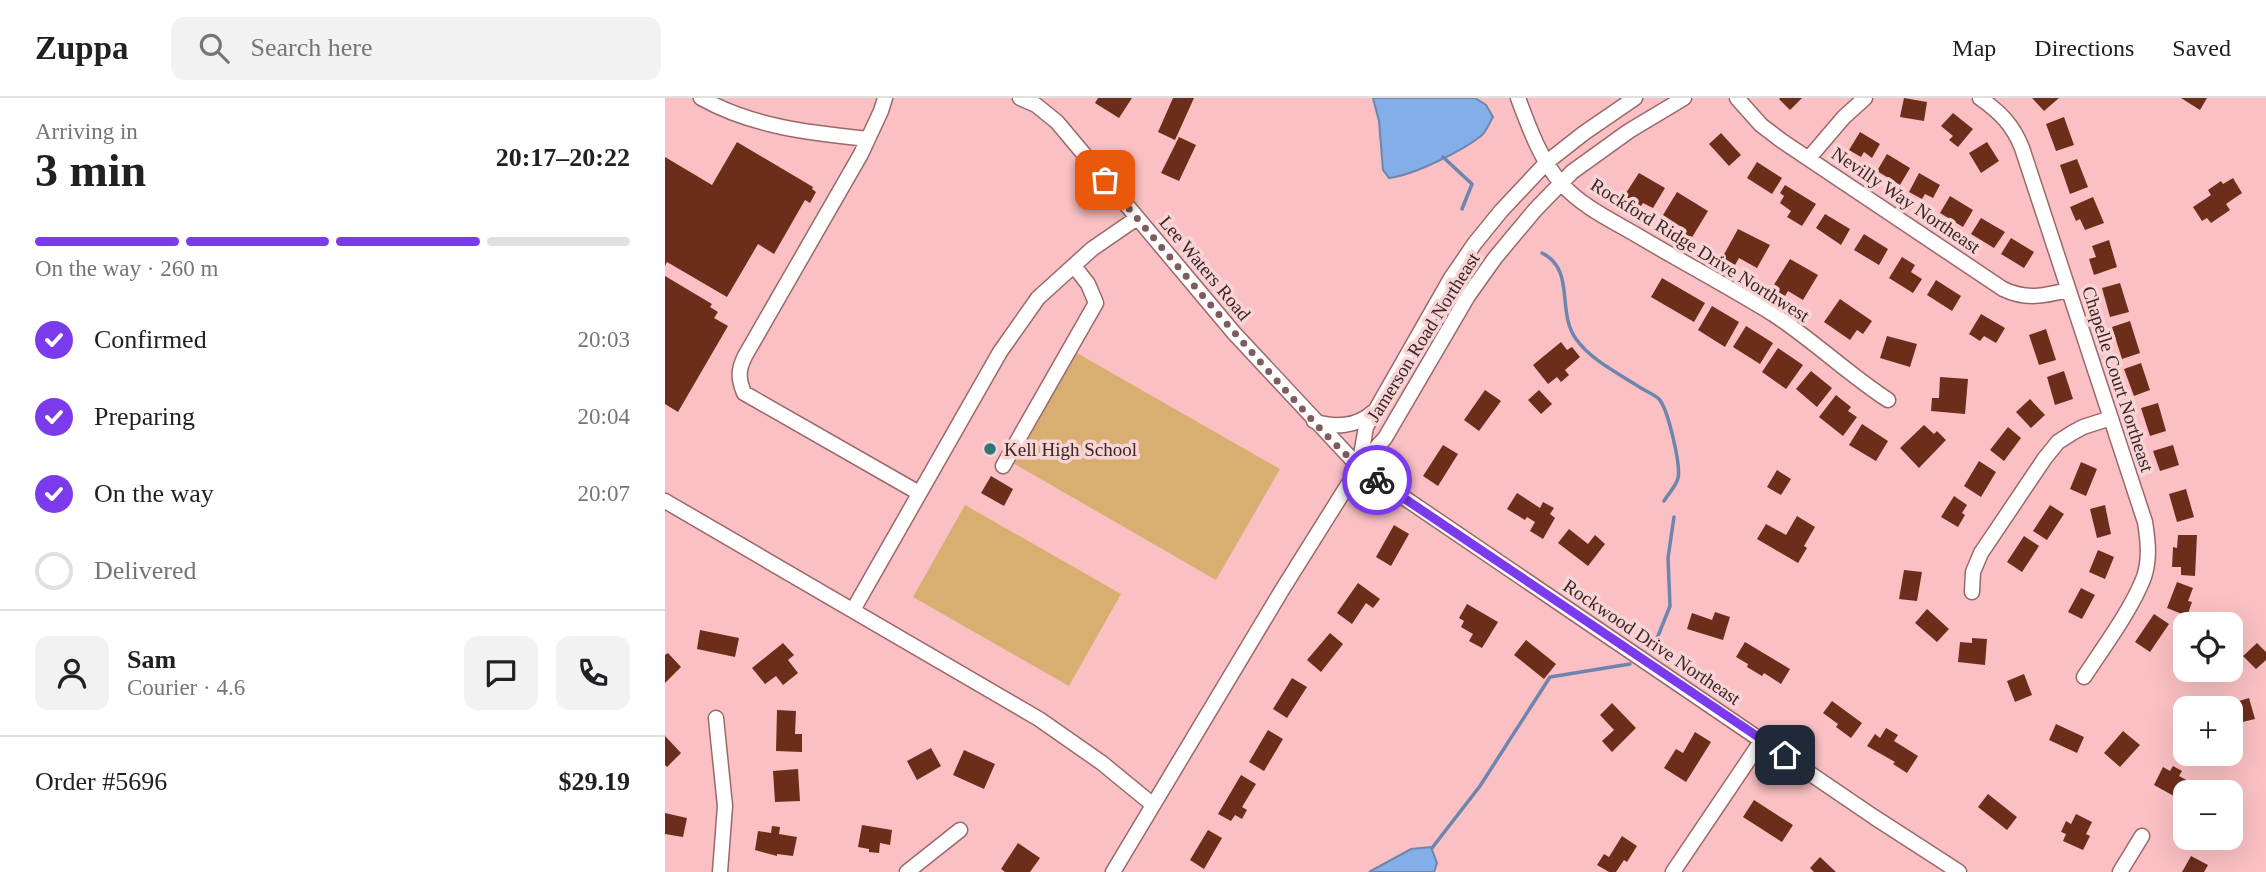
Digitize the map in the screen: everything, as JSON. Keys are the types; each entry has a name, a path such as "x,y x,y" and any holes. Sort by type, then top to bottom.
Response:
{"street":[{"path":"701,98 750,119 784,128 868,139"},
{"path":"885,98 868,139 745,356 739,369 739,379 744,393 919,494"},
{"name":"Lee Waters Road","path":"1020,98 1036,105 1057,122 1234,333 1359,467"},
{"name":"Rockford Ridge Drive Northwest","path":"1518,98 1535,141 1547,162 1561,183 1591,208 1776,317 1888,400"},
{"name":"Jamerson Road Northeast","path":"1359,467 1366,427 1451,278 1475,243 1500,211 1547,162 1635,98"},
{"name":"Jamerson Road Northeast","path":"1113,872 1359,467 1385,438 1433,354 1495,258 1515,232 1561,183 1605,147 1684,98"},
{"name":"Nevilly Way Northeast","path":"1737,98 1761,124 1809,159 2003,289 2024,297 2038,297 2069,290"},
{"path":"1809,159 1844,117 1865,98"},
{"name":"Chapelle Court Northeast","path":"1980,98 2000,113 2015,132 2145,522 2148,557 2144,576 2136,595 2084,677"},
{"path":"853,610 1000,352 1038,298 1092,249 1137,218"},
{"path":"1003,466 1096,303 1089,284 1074,266"},
{"path":"1314,421 1328,425 1354,423 1376,408"},
{"path":"1972,592 1973,572 1981,553 2045,458 2058,442 2071,433 2111,418"},
{"name":"Rockwood Drive Northeast","path":"1359,467 1959,872"},
{"path":"665,501 1039,719 1102,763 1152,804"},
{"path":"716,718 725,806 720,872"},
{"path":"1673,872 1762,740"},
{"path":"907,872 960,830"},
{"path":"2120,872 2142,836"}],"shaded area":[{"path":"1077,353 1280,469 1216,580 1013,463"},
{"path":"965,505 1121,594 1069,686 913,597"}],"water":[{"path":"1373,98 1475,98 1486,105 1493,117 1483,134 1473,142 1437,162 1389,178 1383,170 1379,121"},
{"path":"1431,847 1437,863 1434,872 1369,872 1411,849"}],"building":[{"path":"1098,98 1132,98 1119,118 1095,103"},
{"path":"1173,98 1194,98 1175,140 1158,132"},
{"path":"1780,98 1802,98 1790,110"},
{"path":"1904,98 1927,102 1924,121 1900,117"},
{"path":"2032,98 2059,98 2044,111"},
{"path":"2181,98 2207,98 2200,110"},
{"path":"1953,113 1973,129 1958,147 1949,140 1953,136 1941,126"},
{"path":"2064,117 2074,145 2056,151 2046,124"},
{"path":"1860,132 1880,144 1872,158 1864,152 1861,157 1849,150"},
{"path":"1721,133 1741,155 1729,166 1709,144"},
{"path":"1179,137 1196,145 1179,181 1161,173"},
{"path":"737,142 813,187 816,192 810,203 805,200 774,254 758,244 727,297 667,262 665,266 665,157 712,185"},
{"path":"1987,142 1999,161 1981,173 1969,153"},
{"path":"1887,154 1910,168 1900,185 1877,171"},
{"path":"2077,159 2088,187 2070,194 2060,165"},
{"path":"1757,162 1782,178 1772,194 1747,178"},
{"path":"1639,173 1665,188 1653,208 1643,203 1641,206 1624,196"},
{"path":"1919,173 1940,185 1933,198 1925,194 1922,199 1909,192"},
{"path":"2233,178 2242,193 2226,204 2230,210 2211,223 2207,218 2202,221 2193,207 2211,195 2208,190 2221,181 2223,184"},
{"path":"1785,185 1816,204 1802,226 1787,217 1791,211 1780,203 1784,196 1780,193"},
{"path":"1677,192 1708,211 1691,239 1681,233 1683,228 1663,215"},
{"path":"1950,196 1973,210 1963,227 1940,213"},
{"path":"2093,197 2104,223 2085,230 2080,219 2076,221 2070,207"},
{"path":"1825,214 1850,229 1841,245 1816,228"},
{"path":"1981,218 2005,232 1994,248 1971,234"},
{"path":"1738,229 1770,245 1757,268 1739,258 1735,265 1722,258"},
{"path":"1864,234 1888,249 1879,265 1854,250"},
{"path":"2011,238 2034,252 2024,268 2001,254"},
{"path":"2109,240 2117,267 2094,275 2089,259 2096,257 2092,246"},
{"path":"1902,257 1915,265 1911,272 1922,279 1913,293 1889,278"},
{"path":"1790,259 1818,275 1803,300 1788,291 1785,296 1772,288"},
{"path":"665,276 712,304 710,307 718,312 714,318 728,326 678,412 665,404"},
{"path":"1662,278 1705,303 1694,322 1651,297"},
{"path":"1936,280 1961,296 1952,311 1927,295"},
{"path":"2120,283 2129,312 2110,317 2102,288"},
{"path":"1840,299 1872,321 1863,334 1857,330 1850,340 1824,322"},
{"path":"1712,306 1739,322 1725,347 1698,330"},
{"path":"1981,314 2005,328 1996,343 1984,336 1980,341 1969,334"},
{"path":"2130,321 2140,353 2122,359 2112,327"},
{"path":"1746,326 1773,343 1760,364 1733,347"},
{"path":"2046,329 2056,360 2039,365 2029,335"},
{"path":"1887,336 1917,344 1910,367 1880,358"},
{"path":"1561,342 1567,350 1572,347 1580,357 1565,370 1569,375 1561,382 1557,377 1548,384 1533,365"},
{"path":"1778,348 1803,365 1786,389 1762,372"},
{"path":"2141,363 2150,390 2134,396 2124,369"},
{"path":"1811,371 1832,388 1817,407 1796,389"},
{"path":"2064,371 2073,399 2055,405 2047,377"},
{"path":"1940,377 1968,379 1965,414 1931,411 1932,398 1939,398"},
{"path":"1485,390 1501,401 1479,431 1464,420"},
{"path":"1539,390 1552,404 1541,414 1528,400"},
{"path":"1836,395 1851,407 1848,411 1857,417 1843,436 1819,417"},
{"path":"2030,399 2045,415 2031,428 2016,412"},
{"path":"2158,403 2166,431 2150,436 2141,408"},
{"path":"1862,424 1888,441 1876,461 1849,445"},
{"path":"1924,425 1934,434 1937,431 1946,440 1919,468 1900,448"},
{"path":"2008,427 2021,438 2004,461 1990,450"},
{"path":"1443,445 1458,454 1438,486 1423,476"},
{"path":"2173,445 2179,465 2160,471 2153,451"},
{"path":"1979,461 1996,472 1981,497 1964,486"},
{"path":"2081,462 2097,469 2086,496 2070,489"},
{"path":"1777,470 1791,479 1781,495 1767,487"},
{"path":"991,476 1013,489 1004,506 981,493"},
{"path":"2186,489 2194,517 2177,522 2169,494"},
{"path":"1517,493 1540,508 1543,502 1554,508 1550,514 1555,518 1543,539 1530,531 1535,522 1527,517 1525,520 1507,509"},
{"path":"1954,496 1967,505 1958,527 1941,517"},
{"path":"2050,505 2064,514 2047,540 2033,531"},
{"path":"2105,505 2111,534 2097,538 2090,509"},
{"path":"1797,516 1815,527 1798,563 1757,539 1766,524 1786,535"},
{"path":"1394,525 1409,534 1391,566 1376,557"},
{"path":"1569,529 1588,544 1595,535 1605,544 1588,566 1558,543"},
{"path":"2178,535 2197,535 2195,576 2181,575 2181,567 2172,567 2173,547 2177,548"},
{"path":"2024,536 2039,546 2022,572 2007,562"},
{"path":"2098,550 2114,557 2105,579 2089,572"},
{"path":"1904,570 1922,572 1917,601 1899,599"},
{"path":"2177,582 2193,588 2188,601 2192,602 2188,612 2167,608"},
{"path":"1358,583 1380,599 1373,608 1366,603 1352,624 1337,613"},
{"path":"2081,588 2095,595 2082,619 2068,612"},
{"path":"1467,604 1498,622 1482,648 1469,641 1473,634 1461,627 1464,621 1459,618"},
{"path":"1927,609 1949,629 1937,642 1915,623"},
{"path":"1715,612 1730,617 1723,640 1687,629 1692,613 1712,620"},
{"path":"2154,614 2169,624 2150,652 2135,642"},
{"path":"700,630 739,638 735,657 697,649"},
{"path":"1330,633 1343,644 1321,672 1307,660"},
{"path":"1972,638 1987,639 1985,665 1958,662 1960,642 1972,643"},
{"path":"1526,640 1556,664 1544,679 1514,655"},
{"path":"1745,642 1790,669 1781,684 1764,673 1762,676 1747,667 1748,664 1736,657"},
{"path":"783,643 794,655 788,660 798,673 783,685 776,676 765,684 752,668"},
{"path":"2257,643 2266,652 2266,660 2256,669 2243,656"},
{"path":"668,653 681,667 665,683 665,655"},
{"path":"2024,674 2032,695 2015,702 2007,681"},
{"path":"1292,678 1307,687 1287,718 1273,709"},
{"path":"2249,698 2255,719 2243,722 2243,700"},
{"path":"1832,701 1862,723 1851,738 1823,713"},
{"path":"1612,703 1636,728 1612,752 1602,741 1614,730 1600,715"},
{"path":"777,710 796,711 795,734 802,734 802,752 776,751"},
{"path":"2056,724 2084,737 2077,753 2049,740"},
{"path":"1886,728 1898,735 1894,741 1918,756 1907,773 1893,764 1895,762 1867,746 1875,734 1880,738"},
{"path":"1268,730 1283,739 1264,771 1249,762"},
{"path":"2123,731 2140,745 2120,767 2104,753"},
{"path":"1695,732 1711,742 1686,782 1664,768 1676,749 1683,753"},
{"path":"665,736 681,753 667,767 665,765"},
{"path":"931,748 941,766 917,780 907,761"},
{"path":"964,750 995,764 984,789 953,775"},
{"path":"2173,766 2182,771 2179,776 2186,780 2173,780 2173,796 2154,785 2163,767 2170,771"},
{"path":"798,769 800,801 775,802 773,771"},
{"path":"1241,775 1256,784 1242,807 1247,810 1242,819 1235,815 1231,821 1218,814"},
{"path":"1988,794 2017,817 2007,830 1978,807"},
{"path":"1754,800 1793,825 1782,842 1743,817"},
{"path":"665,813 687,818 683,837 665,834"},
{"path":"2076,814 2092,822 2086,834 2090,836 2083,850 2063,841 2066,834 2061,832 2066,821 2071,824"},
{"path":"862,825 892,830 890,845 880,843 879,853 858,847"},
{"path":"772,826 780,827 779,834 797,837 793,856 777,856 755,850 758,831 771,833"},
{"path":"1208,830 1222,838 1204,869 1190,860"},
{"path":"1622,836 1637,846 1627,862 1624,860 1616,872 1609,872 1597,865 1604,854 1609,857"},
{"path":"1018,843 1040,858 1030,872 1005,872 1001,869"},
{"path":"2191,856 2208,865 2204,872 2182,872"},
{"path":"1820,857 1836,872 1814,872 1810,868"}],"waterway":[{"path":"1443,157 1472,184 1462,209"},
{"path":"1542,253 1552,260 1559,270 1570,328 1582,347 1615,372 1655,396 1663,405 1678,462 1676,484 1664,501"},
{"path":"1647,649 1656,641 1670,606 1668,558 1674,517"},
{"path":"1432,848 1480,786 1550,677 1630,664"}],"way so far":[{"path":"1105,180 1282,386 1359,467 1377,480"}],"place":[{"name":"Kell High School","path":"990,449"}],"route":[{"path":"1377,480 1785,755"}]}
